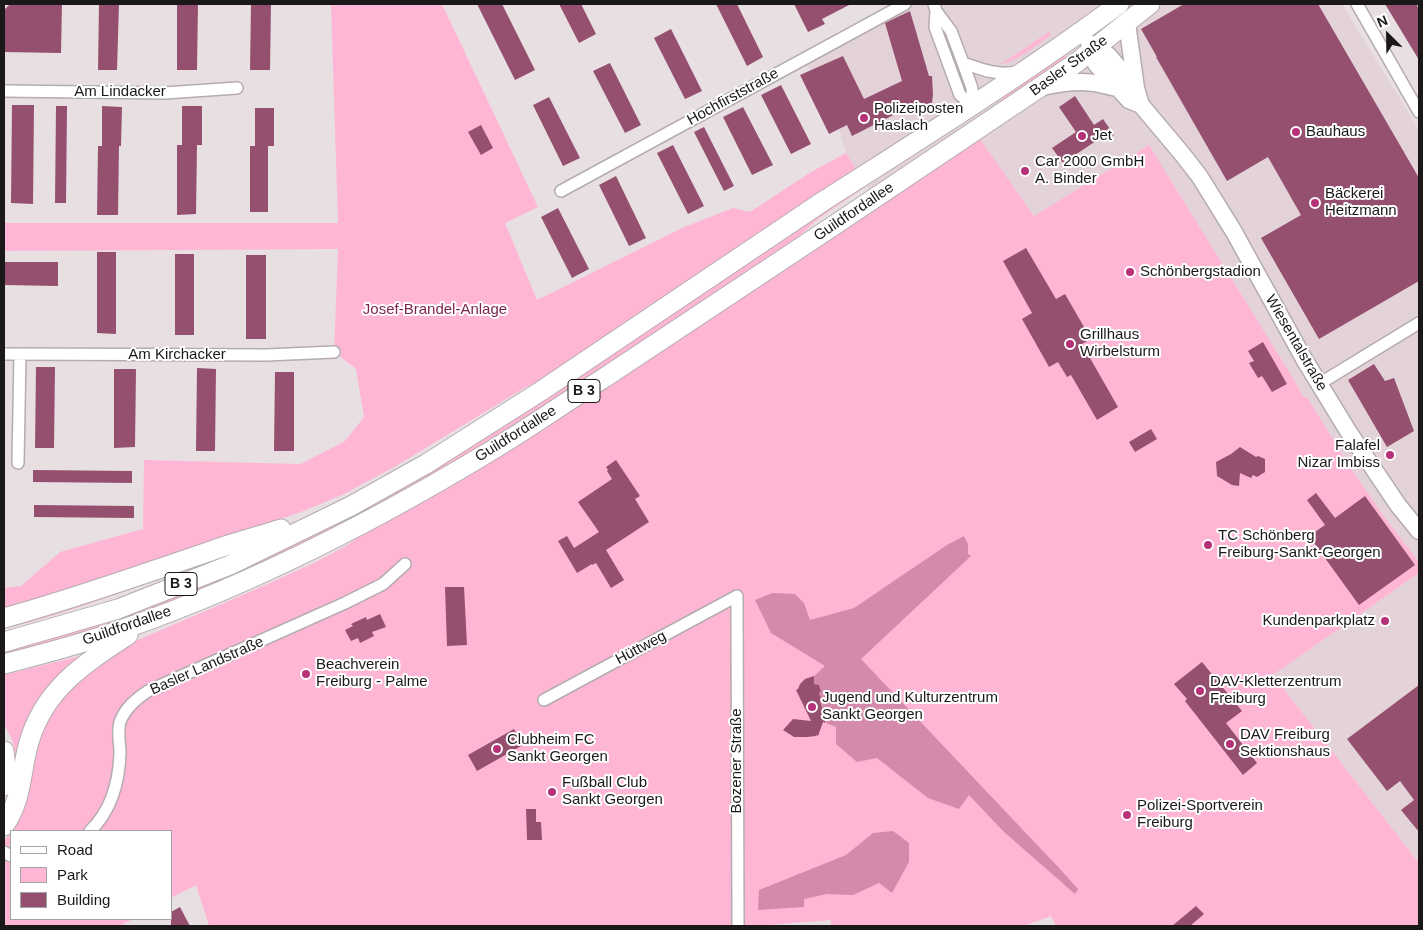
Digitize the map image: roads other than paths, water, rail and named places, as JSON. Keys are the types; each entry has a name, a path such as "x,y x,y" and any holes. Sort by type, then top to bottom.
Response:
{"main road":[{"name":"Basler Straße","path":"973,105 1119,4"},
{"name":"Basler Straße","path":"986,124 1094,50 1150,4"},
{"path":"1127,22 1136,88"},
{"name":"Wiesentalstraße","path":"1080,32 1094,50 1096,64 1129,100 1141,105"},
{"name":"Wiesentalstraße","path":"1094,50 1108,55 1136,88 1141,105 1200,177 1234,232 1318,384 1379,478 1419,531"},
{"path":"1042,87 1060,83 1084,82 1118,88"},
{"path":"973,105 986,124"},
{"name":"Guildfordallee","path":"4,642 109,612 230,565 351,506 426,464 516,407 822,202 973,105"},
{"name":"Guildfordallee","path":"4,664 151,619 227,588 326,542 404,501 486,455 986,124"},
{"path":"4,618 97,590 210,551 351,506"},
{"path":"4,826 12,815 18,798 29,742 38,719 49,699 80,668 151,619"},
{"path":"4,751 6,760 4,786"}],"street":[{"name":"Hochfirststraße","path":"561,191 905,4"},
{"path":"1357,4 1419,112"},
{"path":"935,7 951,31 972,88 973,105"},
{"path":"935,7 935,27 960,95 973,105"},
{"path":"963,63 990,72 1005,74 1025,70"},
{"name":"Am Lindacker","path":"4,91 165,93 237,88"},
{"path":"1318,384 1419,323"},
{"name":"Am Kirchacker","path":"4,354 266,355 334,352"},
{"path":"18,463 20,354"},
{"name":"Basler Landstraße","path":"91,830 99,822 112,799 120,753 118,733 120,723 134,700 148,691 345,604 383,584 405,564"},
{"name":"Hüttweg","path":"544,700 737,596"},
{"name":"Bozener Straße","path":"737,596 738,926"}],"place":[{"name":"Polizeiposten Haslach","path":"864,118"},
{"name":"Bauhaus","path":"1296,132"},
{"name":"Jet","path":"1082,136"},
{"name":"Car 2000 GmbH A. Binder","path":"1025,171"},
{"name":"Bäckerei Heitzmann","path":"1315,203"},
{"name":"Schönbergstadion","path":"1130,272"},
{"name":"Grillhaus Wirbelsturm","path":"1070,344"},
{"name":"Falafel Nizar Imbiss","path":"1390,455"},
{"name":"TC Schönberg Freiburg-Sankt-Georgen","path":"1208,545"},
{"name":"Kundenparkplatz","path":"1385,621"},
{"name":"Beachverein Freiburg - Palme","path":"306,674"},
{"name":"DAV-Kletterzentrum Freiburg","path":"1200,691"},
{"name":"Jugend und Kulturzentrum Sankt Georgen","path":"812,707"},
{"name":"DAV Freiburg Sektionshaus","path":"1230,744"},
{"name":"Clubheim FC Sankt Georgen","path":"497,749"},
{"name":"Fußball Club Sankt Georgen","path":"552,792"},
{"name":"Polizei-Sportverein Freiburg","path":"1127,815"}],"park label":[{"name":"Josef-Brandel-Anlage","path":"435,310"}]}
